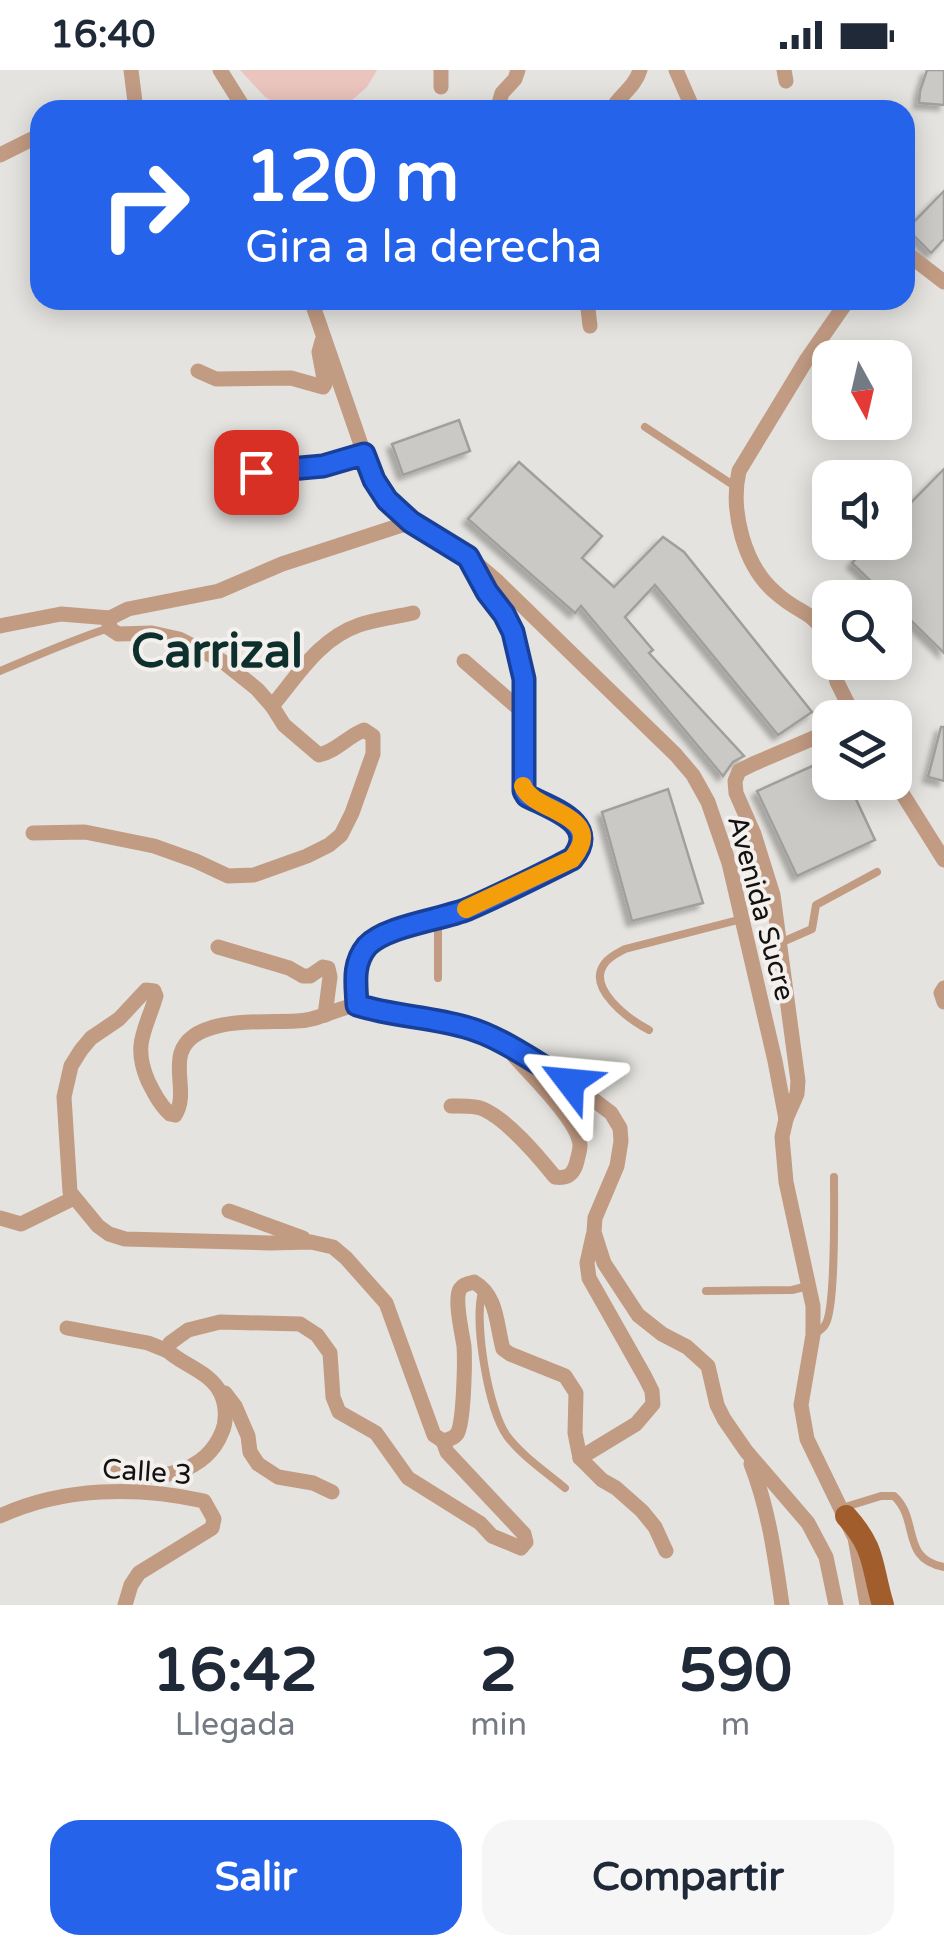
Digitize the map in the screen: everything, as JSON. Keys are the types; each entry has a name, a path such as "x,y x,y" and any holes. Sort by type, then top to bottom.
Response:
{"main road":[{"path":"844,1512 865,1539 883,1605"}],"street":[{"path":"131,70 135,100"},
{"path":"220,70 239,100"},
{"path":"500,100 518,70"},
{"path":"620,100 640,70"},
{"path":"676,70 689,100"},
{"path":"0,155 30,141"},
{"path":"915,260 944,282"},
{"name":"Avenida Sucre","path":"314,310 374,480 387,500 411,522 468,557 548,629 676,755 708,802 729,863 786,1119 782,1137 786,1182 813,1306 813,1336 801,1406 807,1438 854,1538 867,1605"},
{"path":"588,310 590,326"},
{"path":"812,618 776,594 755,570 738,520 736,487 739,471 806,358 841,310"},
{"path":"198,371 216,379 291,378 323,386 319,352 324,337"},
{"path":"224,477 323,466 364,454"},
{"path":"110,623 128,609 218,591 282,564 411,522"},
{"path":"357,1005 355,969 370,943 390,931 438,920 473,906 572,859 581,848 582,838 572,819 524,791 524,679 513,632 468,557"},
{"path":"272,706 315,652 344,632 360,624 414,613"},
{"path":"0,626 61,614 110,623 118,634 152,633 178,640 222,661 257,689 284,726 319,755 364,730 373,736 373,754 340,835 306,856 254,875 228,876 196,861 130,840 85,832 33,834"},
{"path":"464,661 525,714"},
{"path":"786,1119 798,1081 774,894 734,781 754,764 812,739"},
{"path":"906,800 944,860"},
{"path":"218,947 289,968 303,976 328,968 324,1015"},
{"path":"944,988 944,1002"},
{"path":"311,1242 125,1239 98,1226 70,1192 64,1097 71,1066 91,1038 120,1019 146,990 156,996 140,1040 141,1064 153,1092 170,1114 175,1115 181,1103 181,1055 188,1042 203,1032 236,1022 298,1022 357,1005 465,1027 501,1042 570,1082 610,1113 620,1128 617,1166 600,1204 587,1263 590,1278 646,1377 653,1404 636,1424 580,1458"},
{"path":"451,1106 480,1107 491,1113 523,1140 555,1177 571,1175 580,1144 574,1124 501,1042"},
{"path":"0,1218 21,1224 74,1198"},
{"path":"168,1351 170,1343 188,1330 220,1322 300,1324 317,1334 330,1353 333,1396 339,1412 376,1434 408,1478 480,1523 492,1536 520,1548 526,1542 524,1534 434,1434 386,1303 346,1258 334,1248 229,1211"},
{"path":"594,1232 604,1263 638,1315 708,1366 717,1405 746,1450 808,1523 826,1557 836,1605"},
{"path":"443,1442 459,1431 464,1350 458,1299 459,1290 474,1282 484,1288 495,1309 503,1348 566,1376 574,1386 580,1458 642,1512 655,1527 666,1551"},
{"path":"67,1328 148,1343 196,1368 235,1406 248,1436 250,1452 258,1464 278,1477 332,1492"},
{"path":"117,1472 132,1476 175,1473 206,1457 226,1423 224,1398 217,1387"},
{"path":"746,1450 769,1520 782,1605"},
{"name":"Calle 3","path":"0,1516 21,1506 77,1493 128,1492 204,1501 214,1519 212,1528 139,1573 125,1605"}],"lane":[{"path":"644,427 736,487"},
{"path":"0,670 56,650 110,623"},
{"path":"780,944 812,930 816,905 877,872"},
{"path":"438,920 438,978"},
{"path":"648,1030 633,1022 610,1000 600,984 601,968 608,959 625,949 742,920"},
{"path":"813,1336 826,1325 830,1310 834,1177"},
{"path":"706,1290 792,1290 808,1286"},
{"path":"484,1288 478,1328 492,1400 505,1434 565,1488"},
{"path":"844,1512 881,1496 894,1496 904,1504 920,1556 932,1565 944,1567"}],"shaded area":[{"path":"240,70 377,70 367,87 352,100 265,97"}],"building":[{"path":"927,70 944,70 944,105 919,103"},
{"path":"944,191 944,239 931,253 915,237 915,221"},
{"path":"459,420 470,451 403,475 392,444"},
{"path":"519,462 602,536 582,558 614,587 663,537 684,552 812,712 778,735 655,585 625,617 653,650 649,653 744,756 733,762 723,776 581,606 575,613 468,519"},
{"path":"944,469 944,653 912,622 912,580 869,580 852,563 912,560 912,502"},
{"path":"944,727 944,781 928,777"},
{"path":"812,766 812,800 856,800 875,840 797,876 757,791"},
{"path":"668,789 703,903 632,921 602,812"}],"slow traffic":[{"path":"466,909 572,859 581,848 582,838 572,819 527,796 523,786"}],"district":[{"name":"Carrizal","path":"217,652"}],"route":[{"path":"256,472 323,466 364,454 387,500 411,522 468,557 504,614 513,632 524,679 524,791 572,819 582,838 581,848 572,859 473,906 438,920 390,931 370,943 355,969 357,1005 465,1027 501,1042 570,1082"}]}
